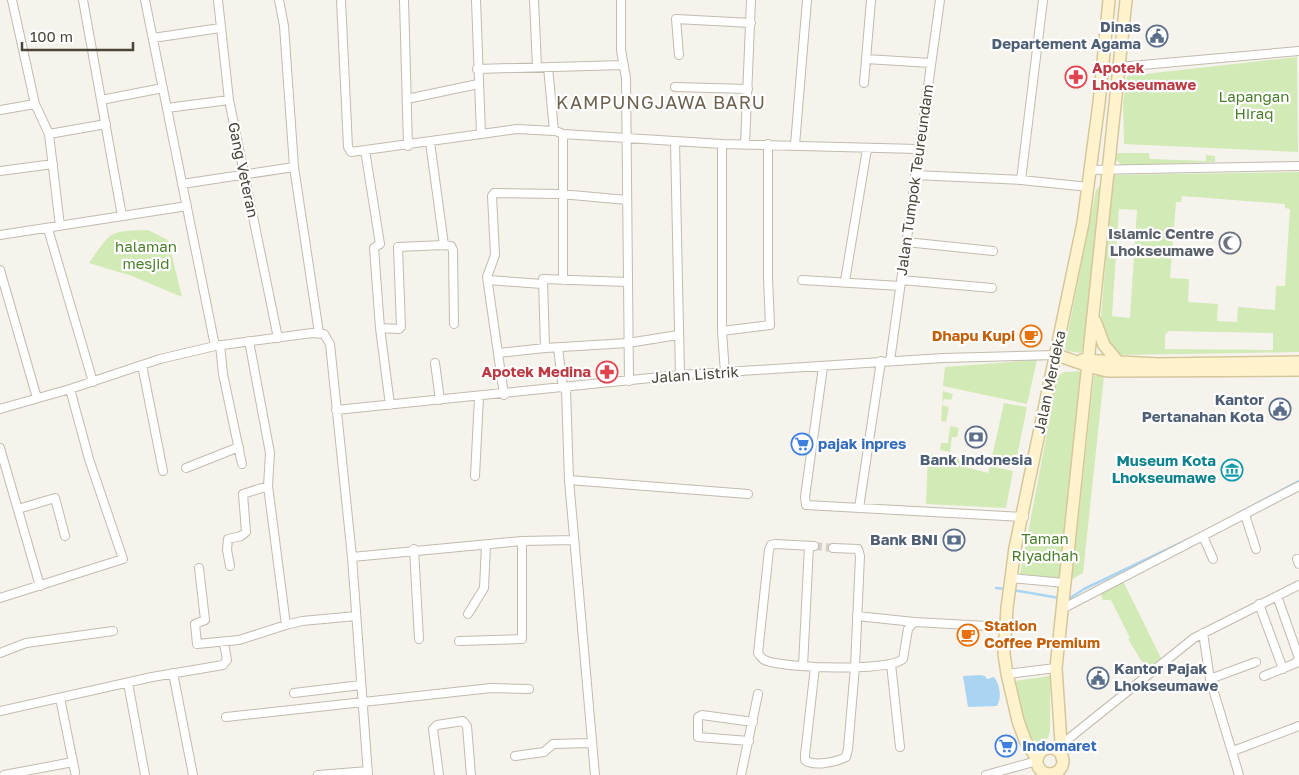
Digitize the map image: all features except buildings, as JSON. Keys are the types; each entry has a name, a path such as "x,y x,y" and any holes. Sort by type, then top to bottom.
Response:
{"main road":[{"path":"1103,0 1106,46"},
{"name":"Jalan Merdeka","path":"1038,767 1018,721 1006,674 1004,654 1008,598 1089,187 1106,46 1109,0"},
{"name":"Jalan Merdeka","path":"1065,769 1056,668 1084,363 1094,312 1126,0"},
{"path":"1094,312 1104,345 1119,363"},
{"path":"1056,355 1108,371 1299,370"},
{"path":"1084,363 1299,362"},
{"path":"1048,749 1059,752 1065,769 1052,774 1038,767 1041,752 1048,749"}],"street":[{"path":"12,0 35,104 49,134 60,226"},
{"path":"83,0 122,216"},
{"path":"145,0 242,464"},
{"name":"Gang Veteran","path":"218,0 229,100 278,338"},
{"path":"279,0 284,26 294,167 319,333"},
{"path":"341,0 348,147 351,152 408,146 517,129 674,142 918,149"},
{"path":"404,0 408,146"},
{"path":"476,0 477,69 481,134"},
{"path":"534,0 537,67"},
{"path":"621,0 621,50 624,65 626,138 629,381"},
{"path":"745,145 751,0"},
{"path":"795,145 807,0"},
{"path":"864,83 871,0"},
{"name":"Jalan Tumpok Teureundam","path":"890,361 940,0"},
{"path":"1021,180 1043,0"},
{"path":"678,55 676,19 751,23"},
{"path":"153,38 220,28"},
{"path":"1119,67 1299,51"},
{"path":"866,59 931,63"},
{"path":"477,69 624,65"},
{"path":"548,67 554,132"},
{"path":"407,99 478,84"},
{"path":"675,87 748,89"},
{"path":"102,100 163,88"},
{"path":"167,108 229,100"},
{"path":"0,110 35,104"},
{"path":"49,134 106,124"},
{"path":"563,134 561,194 563,280"},
{"path":"430,142 444,245"},
{"path":"674,142 680,375"},
{"path":"722,144 722,331 725,373"},
{"path":"722,331 770,325 768,144"},
{"path":"845,282 867,149"},
{"path":"365,150 380,244 374,248 380,328 390,405"},
{"path":"0,171 53,164"},
{"path":"1090,170 1299,166"},
{"path":"182,184 244,173 294,167"},
{"path":"915,175 1021,180 1089,187"},
{"path":"504,395 488,280 495,255 492,196 494,193 561,194 627,200"},
{"path":"0,235 187,206"},
{"path":"48,228 93,382"},
{"path":"906,242 993,251"},
{"path":"380,328 399,329 401,327 398,247 401,245 452,246 454,324"},
{"path":"0,270 37,398"},
{"path":"545,348 542,284 545,278 628,282"},
{"path":"488,280 542,284"},
{"path":"802,280 992,288"},
{"path":"0,409 93,382 142,365 217,346 319,333 324,334 330,344 352,557 368,773 318,775"},
{"path":"498,353 628,343 678,335"},
{"path":"249,341 270,453 268,486 286,625"},
{"path":"558,348 565,388 569,480 595,775"},
{"name":"Jalan Listrik","path":"336,410 504,395 680,375 823,368 890,361 1056,355"},
{"path":"860,508 881,362"},
{"path":"435,363 440,400"},
{"path":"142,365 163,471"},
{"path":"823,368 805,502 809,507 1024,517"},
{"path":"0,598 123,559 87,452 70,389"},
{"path":"475,476 479,397"},
{"path":"186,468 239,447"},
{"path":"0,448 40,586"},
{"path":"569,480 748,494"},
{"path":"230,566 227,541 246,532 243,494 268,486"},
{"path":"1062,609 1299,486"},
{"path":"18,509 54,498 65,536"},
{"path":"1245,515 1256,549"},
{"path":"1203,536 1213,559"},
{"path":"352,557 414,549 522,541 574,540"},
{"path":"459,641 522,639 522,541"},
{"path":"468,614 484,588 486,544"},
{"path":"803,666 812,546 771,545 758,653 767,661 803,666 814,667 855,668 891,664 903,659 908,629 914,622"},
{"path":"814,667 805,760 810,763 840,760 846,757 855,668 858,550 833,548"},
{"path":"414,549 419,638"},
{"path":"199,568 205,620 195,624 196,644 224,643 239,640 302,621 356,616"},
{"path":"1011,580 1065,585"},
{"path":"1062,744 1203,632 1299,584"},
{"path":"1264,676 1296,663 1299,655 1277,596"},
{"path":"1259,604 1283,669"},
{"path":"857,616 914,622 1006,627"},
{"path":"0,653 26,644 113,630"},
{"path":"1203,632 1210,679 1239,775"},
{"path":"0,711 174,673 225,664 227,660 224,643"},
{"path":"1210,679 1256,662"},
{"path":"891,664 900,747"},
{"path":"1006,674 1056,668"},
{"path":"174,673 193,775"},
{"path":"128,683 145,775"},
{"path":"294,693 361,685"},
{"path":"226,717 491,688 529,689"},
{"path":"741,775 758,694"},
{"path":"60,698 75,772"},
{"path":"749,741 698,736 698,717 702,715 753,722"},
{"path":"439,775 432,729 437,725 464,722 467,726 471,775"},
{"path":"1233,751 1299,726"},
{"path":"515,756 544,752 553,744 591,742"},
{"path":"4,775 73,762"},
{"path":"986,775 1038,767"}],"green space":[{"name":"Lapangan Hiraq","path":"1297,57 1298,152 1124,144 1123,102 1127,76"},
{"path":"1117,153 1149,153 1150,159 1206,161 1206,155 1215,156 1215,162 1122,165 1116,160"},
{"path":"1299,172 1299,352 1117,355 1110,347 1106,338 1101,317 1113,175","holes":["1182,196 1285,204 1285,208 1290,209 1285,286 1276,286 1275,310 1238,307 1237,322 1217,321 1218,304 1188,302 1189,279 1170,278 1176,202 1181,202","1119,209 1137,210 1130,318 1112,316","1169,331 1273,333 1273,350 1165,349 1165,335"]},
{"path":"1100,186 1083,349 1081,353 1067,351 1065,348 1096,190"},
{"name":"halaman mesjid","path":"148,230 168,240 182,297 132,276 89,263 102,244 112,235 125,231"},
{"path":"1037,360 1027,404 943,386 945,367"},
{"name":"Taman Riyadhah","path":"1087,371 1060,578 1020,574 1058,376 1064,372"},
{"path":"1094,376 1104,376 1083,573 1072,579"},
{"path":"943,391 953,394 951,400 944,399 942,405"},
{"path":"1004,403 1027,407 1015,466 991,461"},
{"path":"942,405 949,407 946,422 941,421"},
{"path":"950,426 959,428 957,437 952,437 950,452 940,450 941,443 948,443"},
{"path":"928,454 968,461 966,467 988,473 990,466 1013,471 1006,508 926,504"},
{"path":"1123,581 1161,658 1147,670 1128,639 1130,638 1111,600 1103,600 1100,593"},
{"path":"1050,676 1050,731 1048,738 1039,743 1033,739 1024,726 1014,686 1015,681"}],"water":[{"path":"963,676 985,676 987,679 994,677 996,680 1000,695 997,706 968,707"}],"waterway":[{"path":"1239,513 1299,481"},
{"path":"1067,600 1084,589 1189,539"},
{"path":"996,588 1005,589"},
{"path":"1013,590 1059,598"}],"tunnel":[{"path":"814,546 833,548"}],"place":[{"name":"Dinas Departement Agama","path":"1157,36"},
{"name":"Apotek Lhokseumawe","path":"1076,77"},
{"name":"Islamic Centre Lhokseumawe","path":"1230,243"},
{"name":"Dhapu Kupi","path":"1031,336"},
{"name":"Apotek Medina","path":"607,372"},
{"name":"Kantor Pertanahan Kota","path":"1280,409"},
{"name":"Bank Indonesia","path":"976,437"},
{"name":"pajak inpres","path":"802,444"},
{"name":"Museum Kota Lhokseumawe","path":"1232,470"},
{"name":"Bank BNI","path":"954,540"},
{"name":"Station Coffee Premium","path":"968,635"},
{"name":"Kantor Pajak Lhokseumawe","path":"1098,678"},
{"name":"Indomaret","path":"1006,746"}],"district":[{"name":"KAMPUNGJAWA BARU","path":"661,103"}]}
